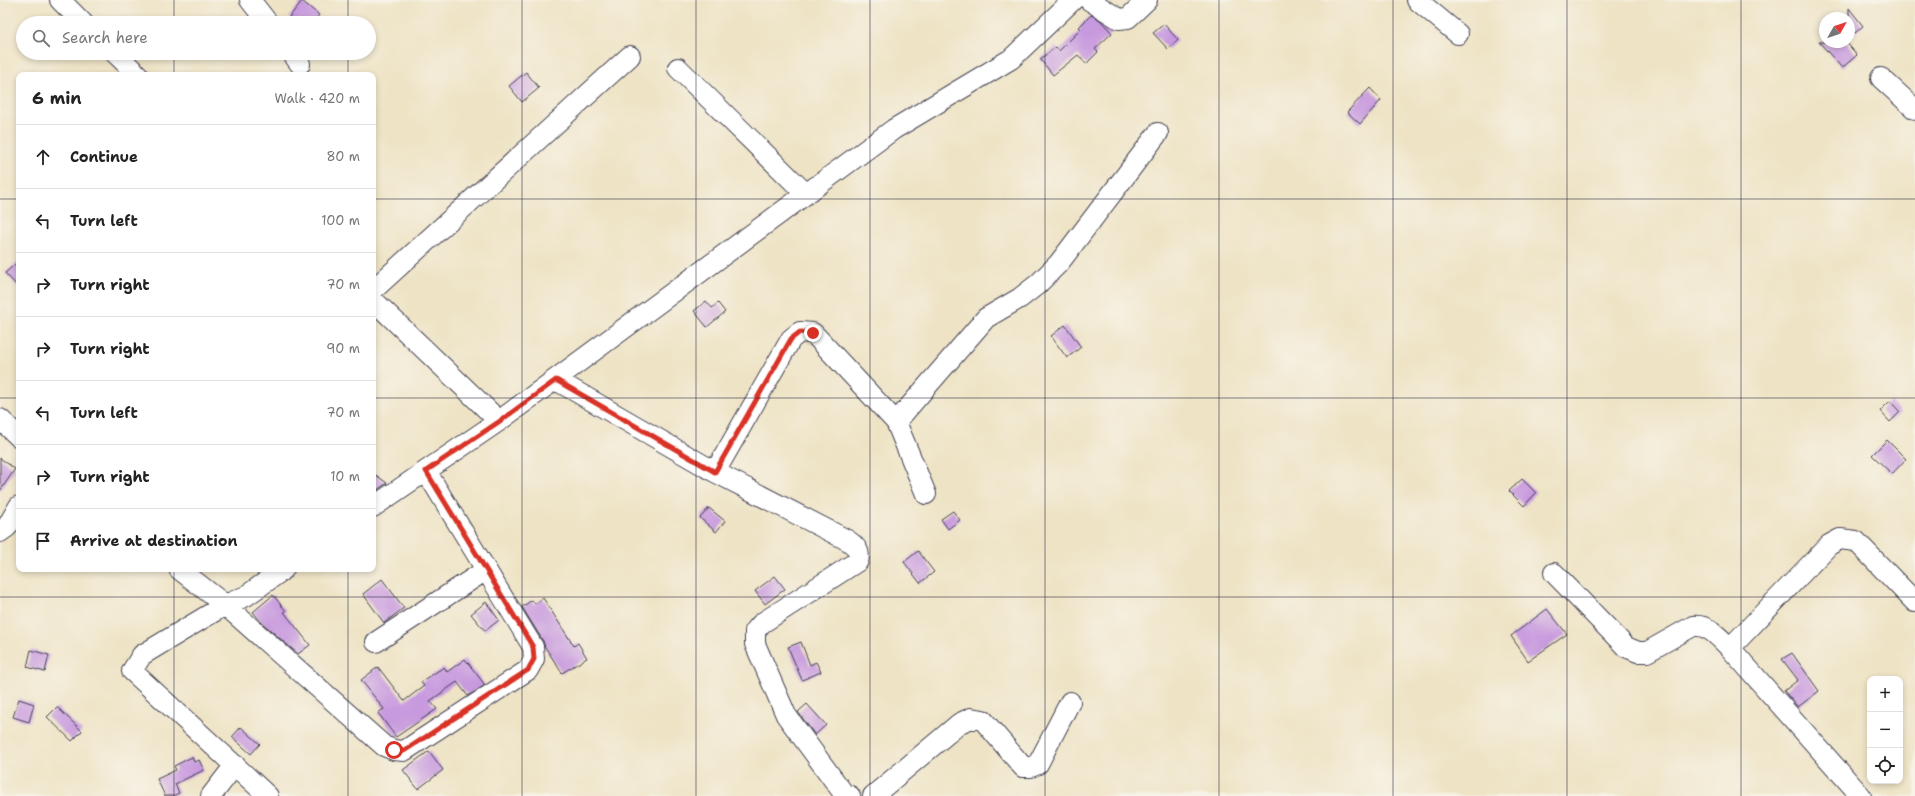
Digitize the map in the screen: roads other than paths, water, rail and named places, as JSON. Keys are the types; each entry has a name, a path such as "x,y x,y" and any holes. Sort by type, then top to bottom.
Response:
{"street":[{"path":"60,0 76,16"},
{"path":"250,0 263,16"},
{"path":"376,505 500,421 894,129 1011,59 1073,0"},
{"path":"1089,0 1119,18 1128,18 1147,0"},
{"path":"1417,0 1458,34"},
{"path":"376,287 630,56"},
{"path":"122,60 135,72"},
{"path":"678,68 806,194"},
{"path":"1881,78 1915,109"},
{"path":"896,422 986,318 1020,298 1038,284 1059,263 1158,133"},
{"path":"376,303 500,421"},
{"path":"715,472 791,339 800,332 813,333 896,422 926,494"},
{"path":"556,380 715,472 847,540 858,550 858,561 762,623 755,631 756,644 786,715 844,794 850,796"},
{"path":"0,419 16,434"},
{"path":"183,572 225,605 384,746 394,750 404,751 528,670 534,659 533,647 426,471"},
{"path":"0,532 6,527 16,511"},
{"path":"1730,648 1829,545 1840,539 1856,541 1915,602"},
{"path":"376,642 486,570"},
{"path":"268,796 132,671 142,655 225,605 246,596 280,572"},
{"path":"1554,573 1626,647 1638,652 1647,652 1693,626 1701,625 1710,629 1730,648 1861,796"},
{"path":"874,796 960,723 971,718 983,720 1023,767 1031,767 1038,764 1070,702"},
{"path":"211,796 234,765"}]}
